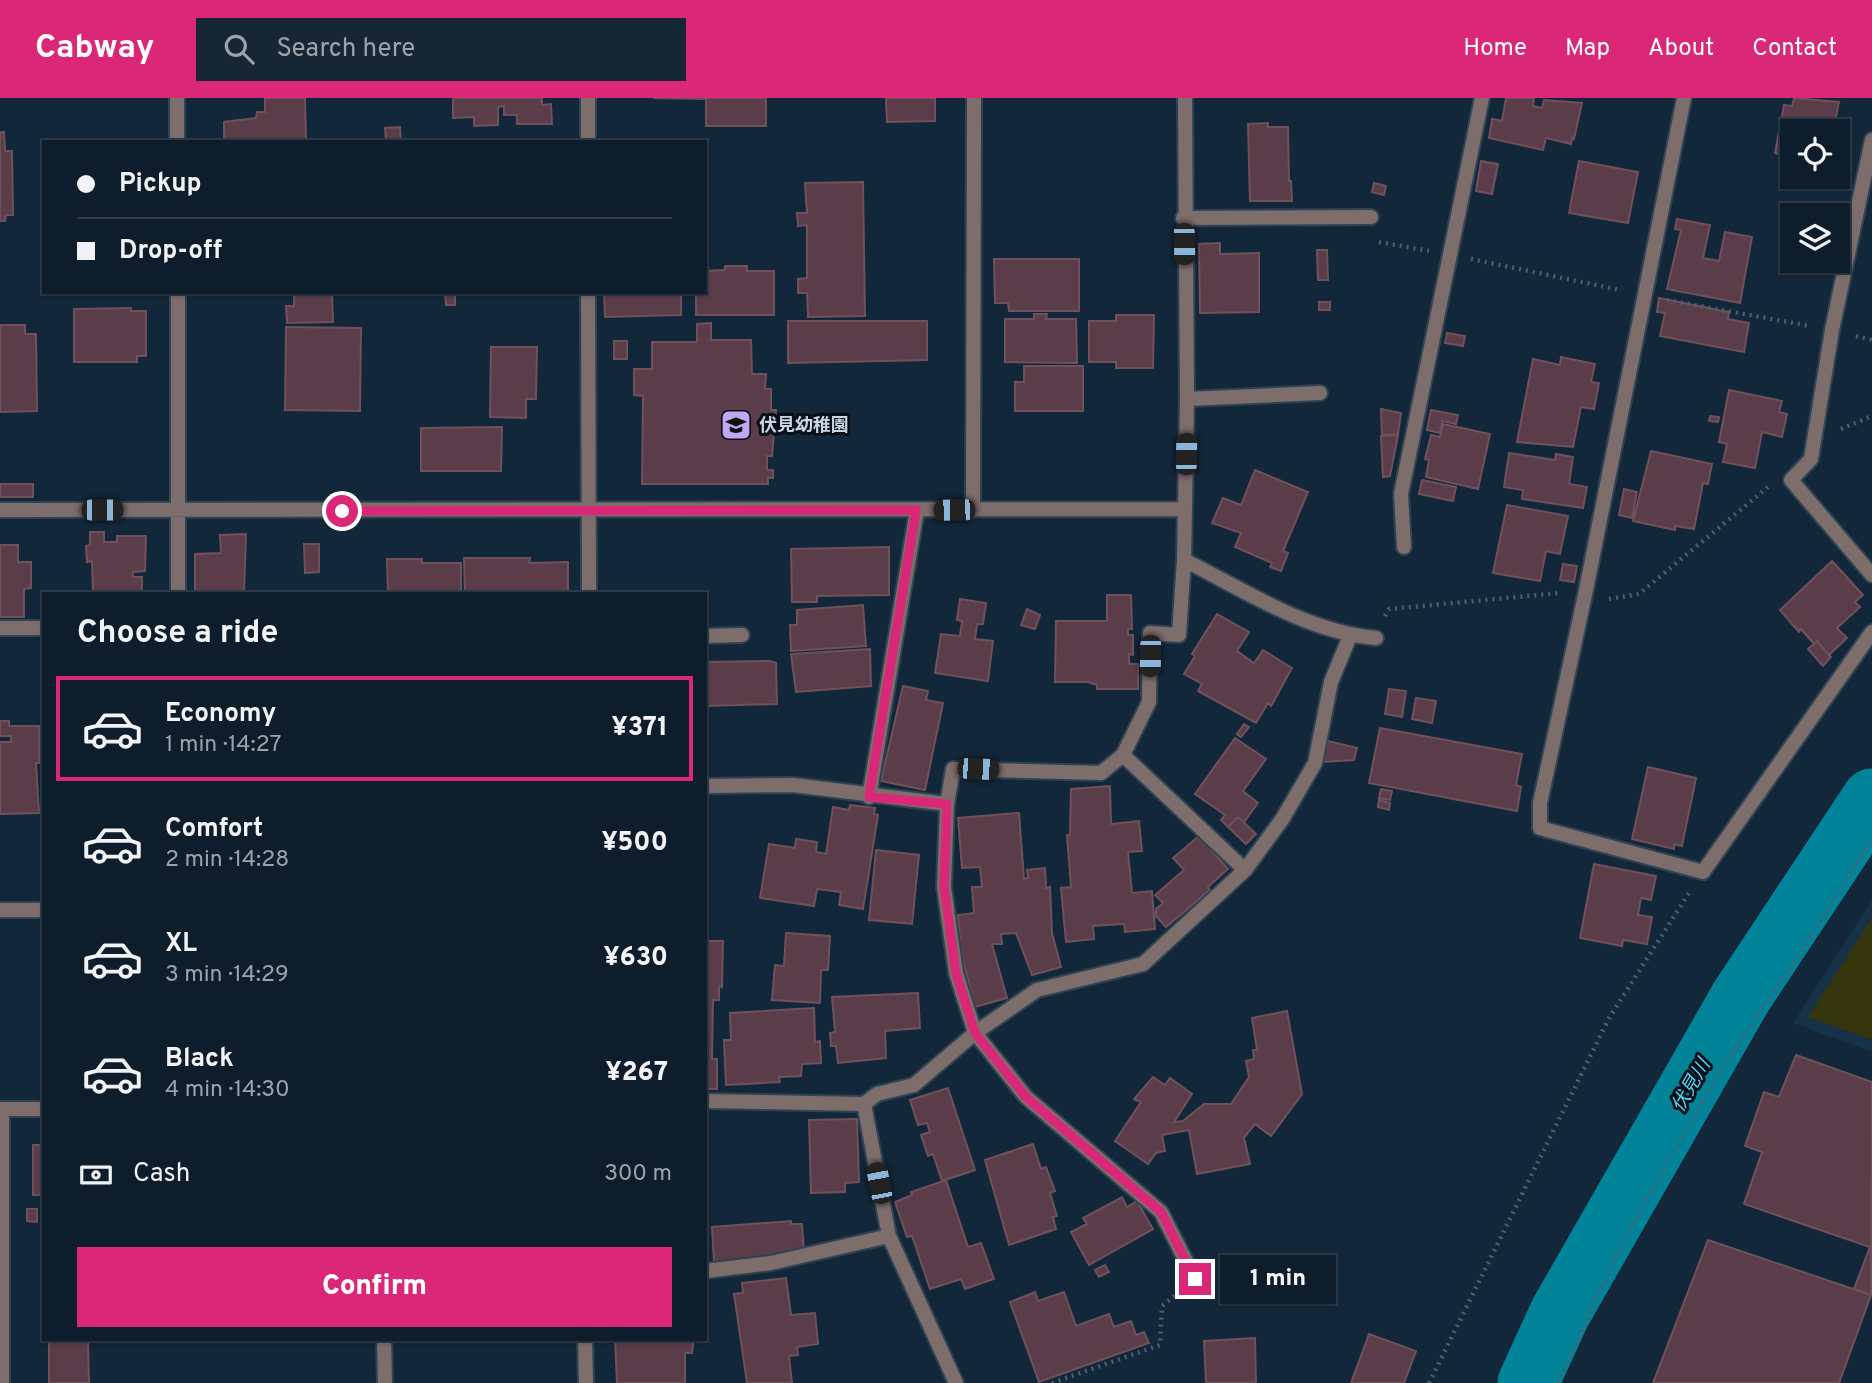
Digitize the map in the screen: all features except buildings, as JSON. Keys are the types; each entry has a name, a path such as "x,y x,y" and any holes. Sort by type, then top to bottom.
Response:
{"street":[{"path":"177,98 177,140"},
{"path":"588,98 588,140"},
{"path":"973,510 974,98"},
{"path":"1185,98 1187,399 1184,560 1179,635 1150,634 1149,702 1123,755 1101,773 953,769 947,804 944,887 956,973 975,1033 1026,1097 1161,1212 1195,1279"},
{"path":"1404,547 1401,494 1482,98"},
{"path":"1684,98 1586,590 1540,803 1539,828 1703,872 1872,632"},
{"path":"1872,140 1832,330 1811,459 1791,480 1872,575"},
{"path":"1184,218 1371,217"},
{"path":"178,294 178,592"},
{"path":"587,294 589,592"},
{"path":"1187,399 1320,393"},
{"path":"0,510 587,512 1185,509"},
{"path":"869,797 916,510"},
{"path":"1184,560 1294,616 1350,636 1376,638"},
{"path":"0,628 42,628"},
{"path":"707,636 742,635"},
{"path":"707,1101 864,1104 877,1094 914,1085 975,1033 1037,990 1143,964 1245,870 1283,818 1315,763 1331,682 1350,636"},
{"path":"1123,755 1245,870"},
{"path":"707,786 793,785 869,797 947,804"},
{"path":"0,910 42,910"},
{"path":"864,1104 889,1236 952,1381"},
{"path":"2,1383 1,1109 42,1109"},
{"path":"707,1271 771,1263 889,1236"},
{"path":"384,1341 385,1383"},
{"path":"585,1341 586,1383"}],"path":[{"path":"1371,217 1373,241 1872,340"},
{"path":"1834,437 1841,429 1872,416"},
{"path":"1376,638 1389,609 1586,590 1608,599 1639,593 1766,488 1791,480"},
{"path":"1558,1383 1622,1243 1722,1068 1800,954 1872,838"},
{"path":"1429,1383 1609,1018 1703,872"},
{"path":"1052,1383 1160,1345 1162,1306 1195,1279"}],"shaded area":[{"path":"1872,900 1872,1052 1793,1023"},
{"path":"1872,918 1872,1040 1808,1017"}],"waterway":[{"name":"伏見川","path":"1528,1383 1560,1313 1741,997 1872,799"}],"place":[{"name":"伏見幼稚園","path":"736,425"}],"route":[{"path":"342,511 916,510 869,797 947,804 944,887 956,973 975,1033 1026,1097 1161,1212 1195,1279"}]}
